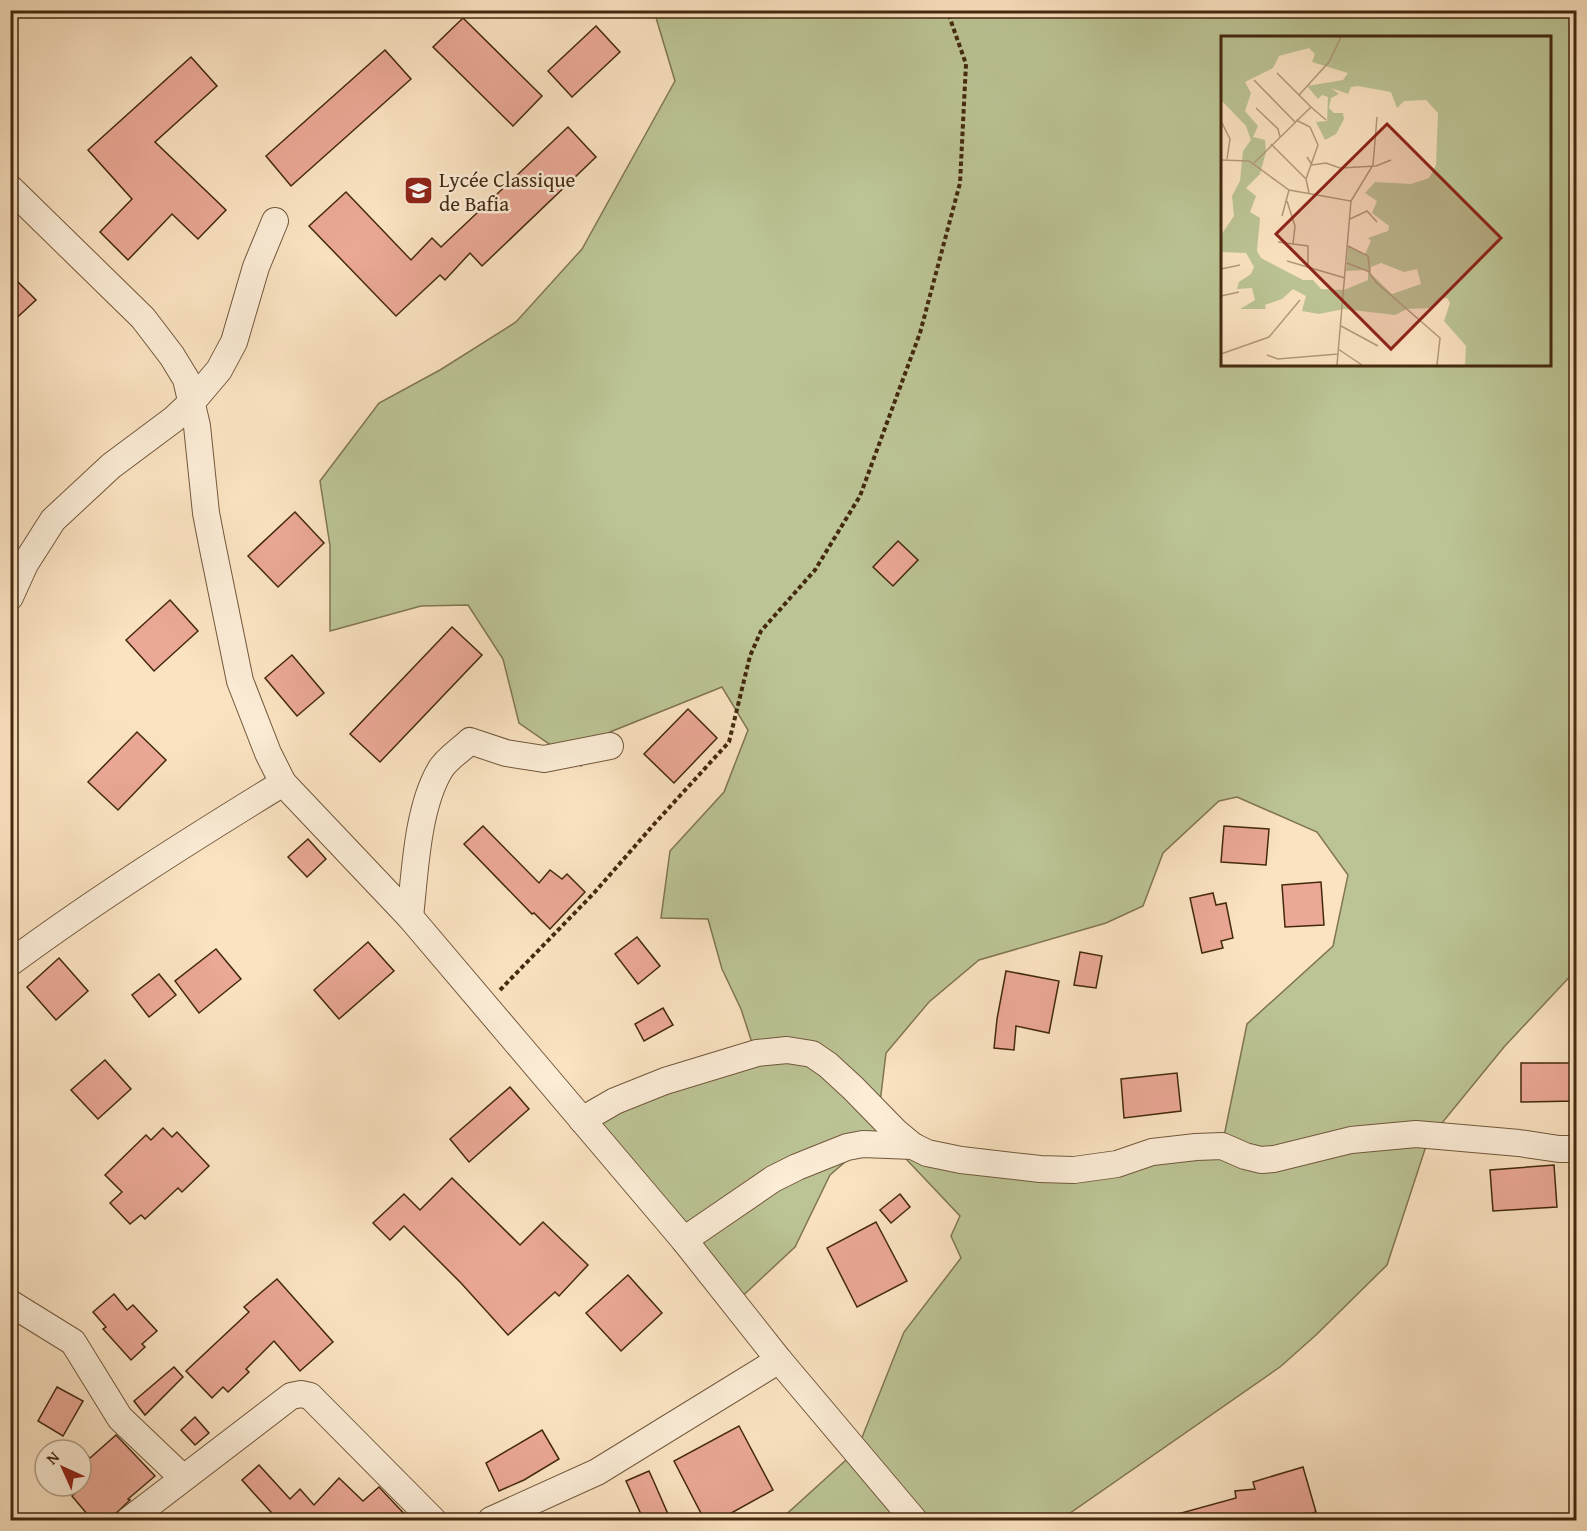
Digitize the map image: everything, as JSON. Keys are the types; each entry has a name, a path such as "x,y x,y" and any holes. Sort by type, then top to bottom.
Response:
{"street":[{"path":"10,188 143,318 172,356 186,380 197,426 208,523 240,681 268,753 283,783 410,917 684,1240 778,1360 914,1521"},
{"path":"10,597 25,564 53,520 111,466 174,419 219,370 234,342 256,267 275,220"},
{"path":"410,917 418,842 429,795 441,769 470,741 506,753 544,759 610,746"},
{"path":"10,963 176,849 283,783"},
{"path":"582,1119 615,1101 665,1081 757,1053 787,1050 812,1054 828,1065 913,1146 927,1153 961,1160 1040,1169 1074,1170 1117,1164 1152,1152 1222,1146 1261,1160 1274,1159 1351,1140 1416,1134 1576,1149"},
{"path":"684,1240 774,1179 797,1167 847,1147 863,1144 913,1146"},
{"path":"10,1303 73,1342 120,1419 183,1478"},
{"path":"491,1521 597,1472 778,1360"},
{"path":"129,1521 291,1396 301,1394 310,1396 433,1521"}],"path":[{"path":"484,1006 594,893 729,742 750,656 761,631 815,570 860,496 920,333 960,183 966,64 947,10"}],"green space":[{"path":"654,11 1576,11 1576,970 1504,1047 1428,1140 1387,1265 1280,1367 1060,1520 780,1520 857,1450 904,1332 961,1258 951,1236 960,1216 891,1143 852,1156 830,1175 795,1247 734,1304 578,1119 755,1052 741,1009 722,969 708,919 661,918 670,851 724,792 748,730 722,687 610,732 581,766 519,723 503,659 468,605 421,606 330,631 330,546 320,481 379,403 440,370 516,322 582,249 675,81","holes":["1237,797 1317,832 1348,875 1333,946 1247,1024 1222,1146 1074,1170 922,1148 880,1103 886,1053 929,1002 979,960 1106,923 1143,906 1163,853 1219,801"]}],"building":[{"path":"463,18 542,96 513,126 433,47"},
{"path":"596,26 620,52 572,97 548,71"},
{"path":"385,50 411,79 291,186 266,156"},
{"path":"191,57 217,86 155,142 226,210 198,239 172,214 128,260 100,232 132,199 88,150"},
{"path":"568,127 596,157 482,266 470,253 445,280 440,275 396,316 309,226 346,192 411,260 432,238 441,247"},
{"path":"10,274 36,300 10,324"},
{"path":"295,512 324,543 278,587 248,556"},
{"path":"898,541 918,560 893,586 873,567"},
{"path":"170,600 198,631 154,671 126,640"},
{"path":"452,627 482,655 380,762 350,734"},
{"path":"292,655 324,693 297,716 265,678"},
{"path":"688,709 717,738 674,783 644,754"},
{"path":"137,732 166,760 118,810 88,782"},
{"path":"483,826 539,883 550,870 562,879 567,874 585,892 550,929 534,913 532,914 464,844"},
{"path":"1224,826 1269,829 1266,865 1221,862"},
{"path":"308,839 326,859 307,877 288,857"},
{"path":"1321,882 1324,925 1285,927 1282,885"},
{"path":"1213,893 1216,905 1226,903 1233,938 1221,941 1223,948 1202,953 1190,898"},
{"path":"637,937 660,966 638,984 615,954"},
{"path":"368,942 394,971 339,1019 314,990"},
{"path":"216,949 241,979 199,1013 175,981"},
{"path":"1080,952 1102,956 1096,988 1074,985"},
{"path":"59,958 88,991 56,1020 27,987"},
{"path":"1006,971 1059,981 1049,1033 1016,1026 1014,1050 994,1048"},
{"path":"159,974 176,995 149,1017 132,995"},
{"path":"663,1008 673,1025 644,1041 635,1024"},
{"path":"105,1060 131,1089 98,1119 71,1090"},
{"path":"1521,1063 1576,1063 1576,1101 1521,1102"},
{"path":"1177,1073 1181,1111 1124,1118 1121,1079"},
{"path":"510,1087 529,1109 469,1162 450,1139"},
{"path":"163,1128 172,1137 177,1132 209,1166 182,1192 178,1188 145,1219 141,1215 130,1224 110,1203 122,1192 105,1175 146,1135 151,1140"},
{"path":"1554,1165 1557,1207 1493,1211 1490,1170"},
{"path":"452,1178 520,1245 543,1222 588,1265 559,1296 555,1292 508,1335 461,1283 404,1226 390,1240 373,1223 404,1194 420,1210"},
{"path":"900,1194 910,1207 891,1223 880,1210"},
{"path":"876,1222 907,1281 857,1307 827,1248"},
{"path":"628,1275 662,1313 621,1351 586,1313"},
{"path":"277,1279 333,1342 300,1371 274,1341 246,1369 249,1372 228,1392 223,1387 212,1398 186,1371 249,1312 244,1307"},
{"path":"114,1294 127,1310 133,1305 157,1331 142,1344 145,1347 131,1360 103,1329 106,1327 93,1312"},
{"path":"174,1367 183,1377 145,1415 134,1401"},
{"path":"57,1387 83,1401 63,1436 38,1421"},
{"path":"195,1417 209,1433 195,1445 181,1430"},
{"path":"739,1426 773,1490 717,1521 705,1521 674,1461"},
{"path":"542,1430 559,1459 524,1480 499,1491 486,1463"},
{"path":"116,1435 155,1476 128,1499 130,1500 108,1521 93,1521 74,1498 93,1498 93,1455"},
{"path":"259,1465 290,1499 300,1489 314,1505 339,1478 363,1501 379,1487 411,1521 279,1521 242,1480"},
{"path":"1303,1467 1316,1512 1287,1521 1175,1521 1174,1515 1236,1498 1235,1491 1255,1489 1253,1482"},
{"path":"649,1471 671,1521 644,1521 626,1481"}],"place":[{"name":"Lycée Classique de Bafia","path":"418,191"}]}
